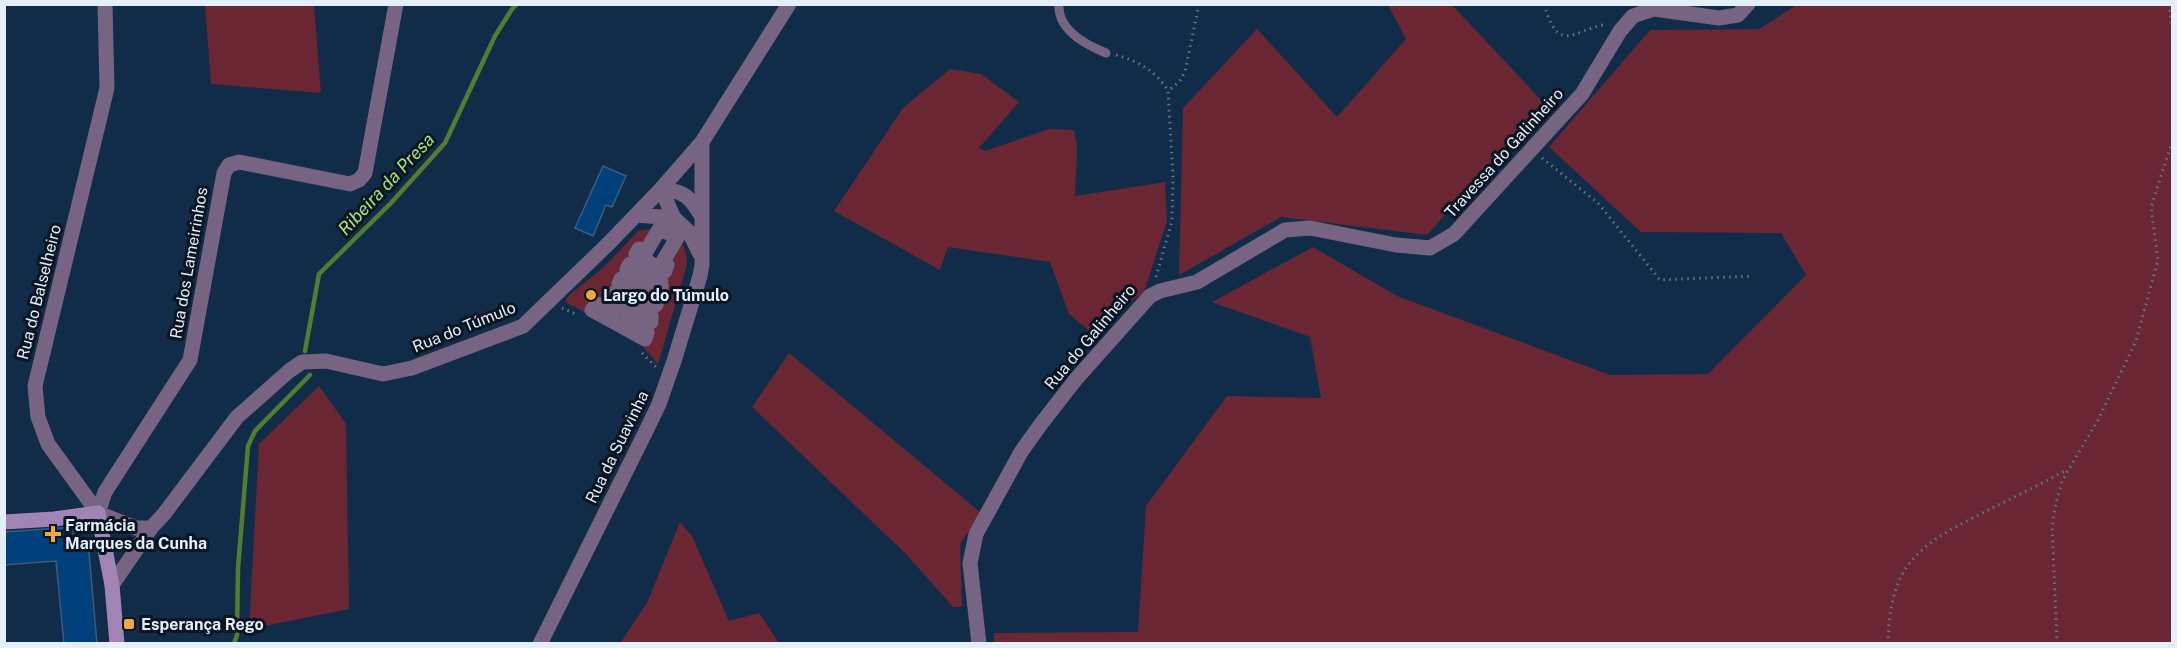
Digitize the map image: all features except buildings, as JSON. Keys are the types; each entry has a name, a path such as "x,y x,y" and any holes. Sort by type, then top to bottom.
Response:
{"street":[{"name":"Rua do Balselheiro","path":"105,4 107,88 34,386 38,417 48,444 98,513 112,585 117,644"},
{"name":"Rua dos Lameirinhos","path":"98,513 105,492 190,360 224,173 229,165 238,162 350,184 359,180 364,173 396,4"},
{"name":"Rua do Túmulo","path":"112,585 151,528 237,417 302,362 326,361 383,374 412,368 524,326 662,189 702,142 789,4"},
{"name":"Travessa do Galinheiro","path":"1150,296 1160,291 1197,282 1285,230 1310,228 1396,245 1430,248 1454,234 1582,94 1620,31 1633,16 1654,9 1719,18 1738,15 1748,4"},
{"name":"Rua da Suavinha","path":"540,644 659,404 700,276 702,142"},
{"path":"662,189 682,192 702,218"},
{"path":"662,189 674,218 688,232 701,256"},
{"path":"636,215 674,218"},
{"path":"660,228 677,238 662,263 667,266 665,271 654,265 648,275 661,282 661,288 646,280 641,290 657,299 656,305 638,296 633,306 651,316 651,322 631,311 626,321 647,333 645,339 592,310 597,304 613,313 618,304 610,299 613,294 622,300 628,290 619,284 621,279 632,285 638,275 627,269 630,264 641,271 647,260 636,254 639,249 645,253 660,228"},
{"name":"Rua do Galinheiro","path":"979,644 970,563 976,534 1021,452 1041,424 1076,379 1150,296"},
{"path":"4,522 98,513 130,526 151,528"}],"lane":[{"path":"1059,4 1062,19 1070,32 1086,46 1106,53"}],"path":[{"path":"1106,53 1130,59 1145,66 1168,91 1179,82 1185,72 1199,4"},
{"path":"1544,4 1550,24 1558,34 1569,37 1605,24 1626,24"},
{"path":"2169,4 2172,27"},
{"name":"Rua do Galinheiro","path":"1150,296 1172,221 1173,177 1168,91"},
{"path":"2057,644 2052,526 2062,481 2098,420 2136,341 2158,260 2151,207 2172,142"},
{"path":"1532,149 1598,203 1660,280 1753,276"},
{"path":"1888,644 1889,614 1894,594 1905,569 1918,553 1947,531 2067,470"}],"shaded area":[{"path":"205,5 314,5 321,93 211,84"},
{"path":"1388,5 1452,5 1544,103 1427,235 1281,217 1179,275 1183,108 1257,29 1337,117 1406,39"},
{"path":"1797,5 2172,5 2172,643 994,643 994,633 1138,632 1146,506 1227,396 1321,398 1310,337 1212,302 1313,247 1397,296 1610,375 1708,374 1806,275 1781,233 1641,232 1549,147 1650,30 1759,29"},
{"path":"950,69 981,74 1019,102 979,148 985,151 1049,129 1074,130 1077,147 1075,196 1165,182 1167,221 1144,292 1091,332 1069,314 1050,262 948,247 940,270 834,211 903,108"},
{"name":"Largo do Túmulo","path":"661,227 673,234 680,241 683,245 685,250 687,264 658,364 637,340 565,302 568,296 604,267 638,231","holes":["660,228 677,238 645,339 597,304 638,275"]},
{"path":"789,353 981,513 960,544 962,607 953,607 906,554 752,407"},
{"path":"319,386 346,424 349,609 249,629 259,444"},
{"path":"680,522 692,536 729,621 759,613 779,643 620,643 647,603"}],"waterway":[{"name":"Ribeira da Presa","path":"305,351 319,274 391,203 445,143 495,36 517,4"},
{"name":"Ribeira da Presa","path":"234,644 237,635 238,568 248,446 255,431 310,375"}],"place":[{"name":"Largo do Túmulo","path":"591,295"},
{"name":"Farmácia Marques da Cunha","path":"53,534"},
{"name":"Esperança Rego","path":"129,624"}]}
